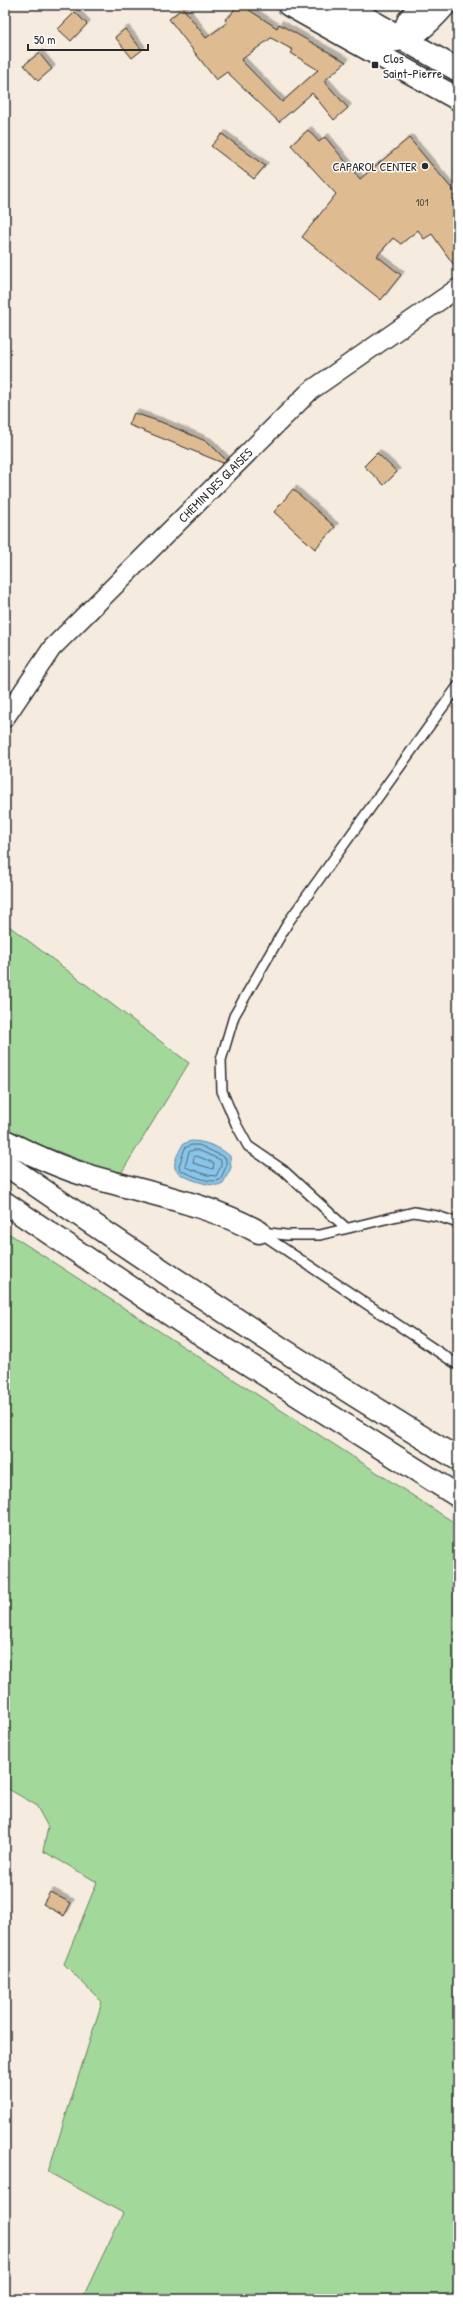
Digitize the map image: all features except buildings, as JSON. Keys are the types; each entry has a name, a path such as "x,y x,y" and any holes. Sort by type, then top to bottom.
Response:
{"main road":[{"path":"289,5 458,99"},
{"path":"310,5 326,11 378,40 386,41 401,38 424,29 446,5"},
{"path":"343,5 458,70"},
{"path":"413,75 406,59 401,38 409,20 422,5"},
{"path":"5,1141 40,1158 86,1175 219,1212 259,1232"},
{"path":"5,1164 131,1251 394,1421 458,1459"},
{"path":"5,1203 180,1321 458,1496"}],"street":[{"name":"CHEMIN DES GLAISES","path":"5,718 52,648 310,391 458,288"}],"lane":[{"path":"346,1228 283,1170 248,1146 236,1124 222,1091 221,1060 234,1016 289,921 458,686"},
{"path":"259,1232 286,1235 320,1235 414,1212 437,1216 458,1223"},
{"path":"259,1232 458,1365"}],"green space":[{"path":"5,923 189,1063 120,1175 30,1141 5,1129"},
{"path":"5,1231 458,1525 458,2299 82,2299 123,2213 48,2172 102,2002 64,1964 97,1882 43,1851 48,1827 36,1805 5,1787"}],"water":[{"path":"191,1141 212,1145 230,1156 231,1168 223,1183 216,1185 192,1180 177,1171 175,1165 179,1152 183,1144"}],"place":[{"name":"Clos Saint-Pierre","path":"375,65"},
{"name":"CAPAROL CENTER","path":"425,166"}]}
